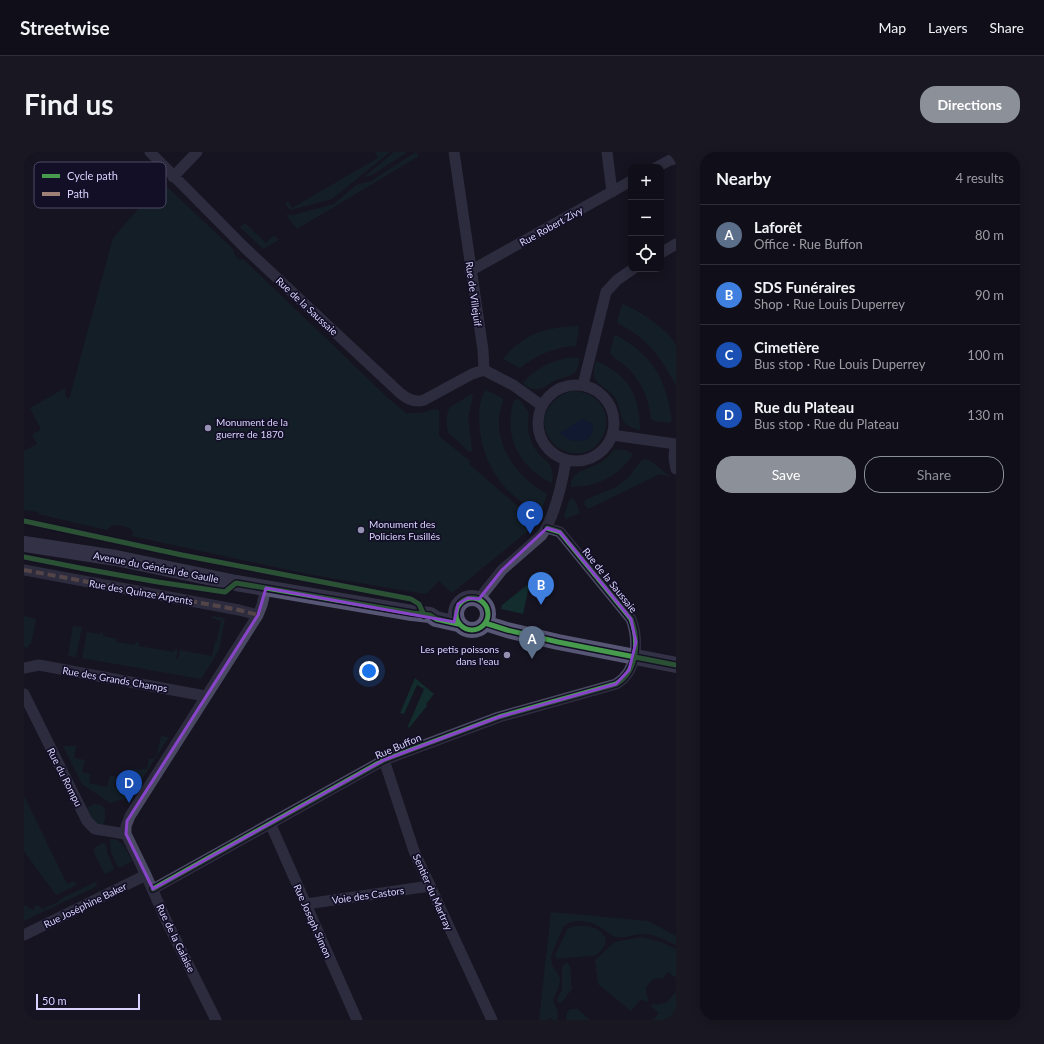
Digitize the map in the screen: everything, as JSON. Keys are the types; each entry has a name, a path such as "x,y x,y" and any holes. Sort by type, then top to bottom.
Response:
{"main road":[{"name":"Avenue du Général de Gaulle","path":"24,544 116,558 266,588 404,612 430,615 436,619 458,624"},
{"path":"430,615 436,611 458,604 462,600 468,598 479,599 483,601 488,609 488,619 486,623 477,629 472,630 467,630 458,624 455,614 458,604"},
{"path":"486,623 507,630 676,665"}],"street":[{"name":"Rue de la Saussaie","path":"150,152 159,162"},
{"path":"173,177 197,152"},
{"name":"Rue de Villejuif","path":"454,152 470,271 483,350 484,370"},
{"path":"607,152 612,192"},
{"path":"663,164 676,159"},
{"name":"Rue de la Saussaie","path":"166,169 245,248 406,398 416,401 424,400 472,374 484,370"},
{"name":"Rue Robert Zivy","path":"470,271 628,183"},
{"path":"664,251 676,244"},
{"path":"583,385 606,292 617,280 629,272"},
{"path":"484,370 513,385 541,405"},
{"path":"571,384 583,385 594,389 605,398 612,409 614,422 612,435 606,446 597,455 584,460 566,460 559,458 541,441 538,429 538,416 541,405 549,395 559,388 571,384"},
{"path":"612,435 675,444 674,458 676,469"},
{"path":"479,599 502,570 542,535 547,528 566,460"},
{"name":"Rue de la Saussaie","path":"547,528 560,532 631,619 636,633 634,657"},
{"name":"Rue des Quinze Arpents","path":"24,570 239,610 258,615"},
{"path":"126,834 126,826 130,816 258,615 266,588"},
{"name":"Rue Buffon","path":"152,889 384,760 499,717 616,684 627,674 634,657"},
{"name":"Rue des Grands Champs","path":"24,668 40,665 205,696"},
{"name":"Rue du Rompu","path":"24,694 83,814 91,827 99,831 126,834"},
{"name":"Sentier du Martray","path":"384,760 414,851 492,1020"},
{"name":"Rue Joseph Simon","path":"270,823 357,1020"},
{"name":"Rue de la Galaise","path":"126,834 166,920 216,1020"},
{"name":"Rue Joséphine Baker","path":"24,935 146,875"},
{"name":"Voie des Castors","path":"306,904 430,886"}],"highlighted area":[{"path":"547,528 560,532 631,619 636,642 629,670 616,684 499,717 384,760 153,889 126,834 127,821 258,615 266,588 454,622 458,604 468,598 479,599 502,570"}],"green space":[{"path":"375,152 390,152 332,199 290,210 285,203 288,201 292,208 378,158"},
{"path":"394,152 406,153 372,175 364,177"},
{"path":"416,152 419,156 297,229 286,215 293,215 334,204 356,185 371,181"},
{"path":"166,186 234,250 234,254 239,260 243,259 387,397 407,414 422,413 434,409 439,410 439,436 471,462 469,464 529,516 529,530 452,593 439,581 426,594 307,574 132,536 133,532 131,529 121,525 109,527 107,530 38,514 39,512 24,510 24,451 37,444 32,435 41,429 30,408 65,388 65,395 69,400 113,238 139,208 166,208"},
{"path":"245,223 266,243 274,235 279,240 263,249 240,227"},
{"path":"623,304 637,311 653,322 673,340 676,346 676,386 665,366 646,342 617,322"},
{"path":"579,326 576,346 546,352 520,368 503,359 519,343 537,333 557,328"},
{"path":"616,335 640,352 649,360 656,370 666,392 672,420 670,423 654,421 651,419 643,388 629,369 610,354 614,336"},
{"path":"567,358 579,358 578,367 573,374 554,381 540,389 532,389 523,383 532,374 543,367"},
{"path":"596,361 616,372 630,388 638,407 640,430 624,422 614,396 595,379 594,370"},
{"path":"486,390 502,398 503,400 499,416 499,430 506,453 519,472 537,488 547,494 541,512 514,496 495,474 488,461 480,432 479,416 479,409"},
{"path":"571,391 589,395 600,403 605,414 606,427 602,438 594,448 582,453 568,452 560,449 549,438 545,430 545,416 552,403 564,394","holes":["582,419 592,423 593,430 589,438 574,441 567,439 560,433"]},
{"path":"472,394 468,418 472,451 469,452 448,432 447,419 450,407"},
{"path":"519,399 529,413 528,429 533,445 551,467 552,483 542,478 526,464 515,446 512,436 511,413 514,400"},
{"path":"614,449 625,450 633,454 621,468 606,479 590,485 571,487 571,482 576,474 602,461 609,456"},
{"path":"644,459 649,460 671,477 660,474 588,509 584,504 585,500 616,487 628,478"},
{"path":"571,498 575,500 580,513 566,519 564,516"},
{"path":"527,585 529,587 523,614 501,609 502,605"},
{"path":"24,616 36,619 31,644 29,644 28,648 24,647"},
{"path":"212,616 225,618 219,650 201,679 82,658 87,632 98,634 103,632 103,636 117,639 116,642 135,645 136,642 139,643 138,646 174,652 175,649 178,650 176,659 178,659 180,650 212,656 221,621 212,618"},
{"path":"73,626 82,627 76,657 68,656"},
{"path":"415,678 434,694 426,704 427,706 409,728 408,726 424,689 417,685 404,714 400,713"},
{"path":"161,736 169,737 133,793 127,798 110,803 82,784 63,746 76,746 74,758 85,760 82,772 90,774 89,783 107,787 110,775 116,777 114,787 129,790 132,785 134,769 147,769 149,759 153,759 157,754"},
{"path":"24,796 67,884 74,881 77,885 56,895 24,851"},
{"path":"94,804 101,805 105,809 105,820 103,825 95,822 85,809"},
{"path":"110,839 114,839 121,843 132,861 118,867 111,852"},
{"path":"103,843 106,844 107,852 114,869 106,874 94,852 95,847"},
{"path":"96,882 97,886 24,921 24,906 26,905 29,909 34,910 35,905 40,906 42,909"},
{"path":"551,912 648,921 676,936 676,945 659,937 645,934 616,937 596,925 581,921 567,924 563,927 551,956 552,965 560,980 553,1001 558,1012 557,1020 553,1020 551,1018 548,1020 539,1020"},
{"path":"576,926 589,927 602,933 605,937 604,947 596,955 557,959 555,955 568,928"},
{"path":"642,937 661,942 676,949 676,978 668,972 663,978 653,979 646,987 647,998 649,999 646,1002 640,1000 631,1011 598,984 595,960 615,942"},
{"path":"567,963 570,966 572,989 561,1003 559,1003 557,999 562,990 562,968 564,964"},
{"path":"676,992 676,1020 653,1020 659,1013 651,1006 654,1003 655,1005 666,1003"},
{"path":"570,1009 578,1009 590,1020 566,1020 567,1013"}],"water":[{"path":"582,419 592,423 593,427 592,434 586,440 572,440 560,433"}],"marked path":[{"path":"24,570 239,610 258,615"}],"cycle path":[{"path":"24,521 182,555 411,599 419,604 424,615"},
{"path":"153,889 384,760 499,717 616,684 623,678 629,671 635,654 636,645 634,627 631,619 560,532 547,528"},
{"path":"24,557 158,582 225,592 236,583 430,615 436,619 458,624"},
{"path":"469,598 475,598 484,602 488,614 484,626 475,630 469,630 460,626 456,617 456,611 460,602 469,598"},
{"path":"485,623 507,630 558,642 676,665"}],"place":[{"name":"Monument de la guerre de 1870","path":"208,428"},
{"name":"Monument des Policiers Fusillés","path":"361,530"},
{"name":"Cimetière","path":"530,534"},
{"name":"SDS Funéraires","path":"541,605"},
{"name":"Les petis poissons dans l'eau","path":"507,655"},
{"name":"Laforêt","path":"532,659"},
{"name":"Rue du Plateau","path":"129,803"}]}
